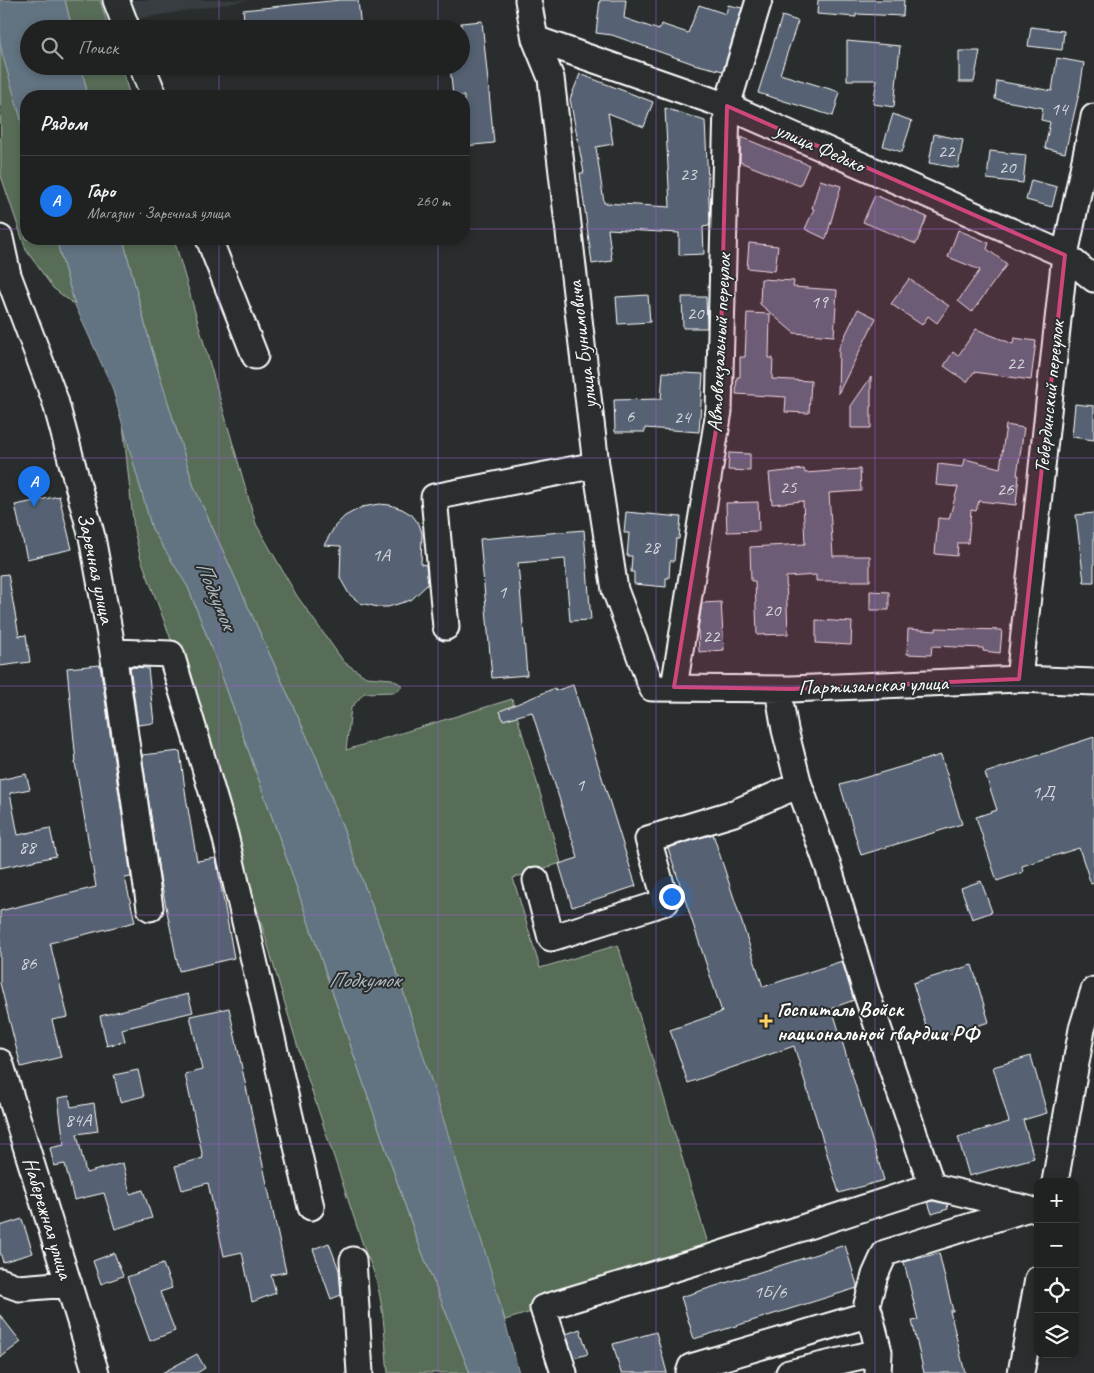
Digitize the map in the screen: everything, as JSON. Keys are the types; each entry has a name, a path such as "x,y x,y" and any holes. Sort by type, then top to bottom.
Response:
{"street":[{"path":"116,0 124,20"},
{"name":"улица Бунимовича","path":"528,0 535,39 551,78 596,465 615,590 663,688"},
{"name":"Автовокзальный переулок","path":"663,688 719,411 727,106 759,0"},
{"name":"улица Федько","path":"535,39 727,106 1065,255 1094,279"},
{"path":"146,75 152,90"},
{"name":"Тебердинский переулок","path":"1019,679 1065,255 1094,117"},
{"name":"Заречная улица","path":"0,238 8,275 55,400 92,537 114,652 150,908"},
{"path":"211,245 255,356"},
{"path":"446,627 434,497 596,465"},
{"path":"114,652 171,654 225,835 311,1206"},
{"name":"Партизанская улица","path":"663,688 778,689 1019,679 1094,682"},
{"path":"778,689 785,730 799,785 829,869 867,995 932,1186"},
{"path":"536,880 552,938 666,902 648,838 734,813 799,785"},
{"path":"1056,1178 1082,1030 1094,990"},
{"name":"Набережная улица","path":"0,1062 96,1373"},
{"path":"564,1373 543,1308 712,1257 932,1186 1033,1206"},
{"path":"789,1373 878,1362 867,1304 875,1276 885,1253 1033,1206"},
{"path":"353,1260 360,1373"},
{"path":"0,1281 20,1288 69,1284"},
{"path":"1021,1373 1034,1301"},
{"path":"690,1373 691,1367 870,1314"},
{"path":"769,1344 780,1373"}],"highlighted area":[{"path":"727,106 1065,255 1019,679 791,689 674,687 719,411"}],"shaded area":[{"path":"106,0 249,0 130,20 111,20"}],"green space":[{"path":"65,0 100,0 106,20 70,20"},
{"path":"0,41 20,115 20,232 1,176"},
{"path":"83,75 124,75 128,90 87,90"},
{"path":"24,245 58,245 75,305 53,288"},
{"path":"125,245 176,245 256,524 297,596 344,662 366,677 392,679 403,686 395,692 364,693 351,708 346,750 512,699 561,863 513,878 540,968 618,945 712,1257 505,1320 399,978 317,759 194,487 151,347"},
{"path":"123,424 152,529 188,587 217,662 289,865 416,1237 470,1373 388,1373 380,1296 372,1267 301,1058 203,726 140,556 134,530"}],"water":[{"path":"0,0 65,0 70,20 20,20 20,75 83,75 87,90 20,90 20,116 0,41"},
{"name":"Подкумок","path":"58,245 125,245 151,347 194,487 317,759 399,978 491,1271 519,1373 470,1373 416,1237 289,865 217,662 188,587 152,529 112,387 75,305"}],"building":[{"path":"340,0 358,0 360,20 244,20 243,10"},
{"path":"600,0 626,0 624,18 659,30 661,24 688,33 699,5 726,14 728,5 742,8 723,71 694,64 612,35 596,33"},
{"path":"818,0 904,0 903,16 856,14 856,17 817,14"},
{"path":"782,16 798,21 780,74 840,92 833,116 758,93"},
{"path":"482,21 494,143 470,145 470,90 452,90 451,75 470,75 470,22"},
{"path":"1031,27 1064,31 1062,50 1028,46"},
{"path":"847,41 900,46 894,107 873,104 877,80 847,80"},
{"path":"959,51 980,51 974,82 959,82"},
{"path":"1057,58 1084,63 1065,153 1045,148 1050,122 1041,120 1043,108 995,99 997,81 1052,91"},
{"path":"580,74 653,102 644,127 608,113 613,144 596,147 604,203 670,207 665,108 705,121 710,222 709,226 703,227 704,254 679,255 679,233 608,229 612,261 592,264 580,173 584,173 570,99"},
{"path":"893,114 912,121 902,152 883,146"},
{"path":"934,134 963,140 958,168 929,163"},
{"path":"741,137 809,165 800,186 740,162"},
{"path":"990,151 1026,155 1023,183 987,179"},
{"path":"820,180 841,186 826,239 805,229 814,209 812,208"},
{"path":"1031,180 1057,187 1052,207 1026,200"},
{"path":"875,195 927,217 916,244 863,222"},
{"path":"958,230 989,243 987,249 1007,264 972,312 958,301 980,270 948,257"},
{"path":"749,243 778,246 775,271 747,268"},
{"path":"761,279 794,281 793,287 837,290 834,336 794,333 760,304"},
{"path":"909,279 949,306 937,323 928,316 922,325 891,304"},
{"path":"648,295 650,322 618,324 616,297"},
{"path":"682,297 706,297 707,328 683,328"},
{"path":"858,309 876,318 838,394 839,348"},
{"path":"747,313 770,314 769,358 773,358 772,379 811,381 809,413 785,412 786,397 736,394 737,377 740,377 740,357 745,357"},
{"path":"976,329 1013,344 1014,338 1036,341 1031,380 974,372 967,382 944,366 953,352 958,356"},
{"path":"663,372 703,374 699,432 645,428 645,432 615,432 614,400 661,399"},
{"path":"871,377 871,428 851,428 851,406"},
{"path":"1075,404 1094,406 1094,440 1072,437"},
{"path":"1006,425 1024,428 1017,475 1019,475 1016,505 979,501 976,511 971,510 968,543 958,543 957,556 935,554 938,518 949,519 958,487 936,485 938,464 963,467 965,459 1000,468"},
{"path":"729,453 750,454 750,471 728,470"},
{"path":"804,469 805,473 860,469 861,491 829,493 833,556 870,556 870,581 816,581 816,575 786,577 788,634 757,635 755,581 751,581 750,547 805,544 803,501 772,504 769,473"},
{"path":"59,496 72,549 27,559 15,505"},
{"path":"758,502 759,531 727,532 726,503"},
{"path":"379,504 402,509 412,515 419,524 422,533 421,564 426,565 428,584 411,600 388,607 360,603 349,594 340,578 341,546 324,545 335,526 345,516 362,507"},
{"path":"626,512 681,517 679,539 676,539 674,561 670,561 669,578 666,578 666,587 634,584 634,572 631,572 632,556 627,556 629,533 624,533"},
{"path":"1094,513 1094,582 1084,582 1076,515"},
{"path":"584,530 591,620 570,621 565,559 518,563 527,675 492,678 480,539"},
{"path":"8,574 19,636 26,635 30,662 0,666 0,575"},
{"path":"870,591 889,592 889,610 870,610"},
{"path":"721,602 724,650 699,652 698,630 702,603"},
{"path":"816,620 852,622 851,645 816,643"},
{"path":"936,628 1002,630 1000,653 983,651 983,648 932,646 931,655 907,654 908,629 936,631"},
{"path":"100,665 131,877 125,878 135,922 50,943 68,1017 52,1020 61,1057 21,1067 0,983 0,911 96,887 75,762 67,668"},
{"path":"130,667 148,668 154,723 138,725"},
{"path":"573,685 636,886 572,907 559,864 578,858 532,712 503,720 500,711 555,688 555,691"},
{"path":"1094,737 1094,883 1091,884 1079,848 1022,866 1023,872 997,881 976,817 997,810 985,773"},
{"path":"180,751 197,861 216,858 234,958 179,971 159,872 142,755"},
{"path":"941,755 962,824 861,855 840,785"},
{"path":"26,774 30,789 10,793 18,835 50,828 56,856 0,868 0,780"},
{"name":"Госпиталь Войск национальной гвардии РФ","path":"713,834 763,987 842,961 854,1000 832,1008 884,1180 839,1193 794,1046 688,1083 670,1030 722,1012 668,848"},
{"path":"981,881 992,912 972,919 961,888"},
{"path":"972,965 989,1022 930,1040 913,983"},
{"path":"188,994 193,1012 122,1029 125,1041 107,1046 100,1016"},
{"path":"229,1008 286,1272 271,1275 276,1293 252,1302 242,1252 224,1256 208,1183 182,1190 175,1166 203,1158 185,1074 202,1070 190,1016"},
{"path":"1031,1056 1047,1113 1023,1120 1034,1158 969,1176 958,1137 1009,1122 993,1067"},
{"path":"138,1070 144,1096 120,1102 114,1075"},
{"path":"69,1096 71,1107 94,1103 98,1131 77,1134 86,1173 123,1163 130,1194 143,1190 152,1218 115,1229 104,1193 74,1200 65,1164 54,1166 50,1148 64,1145 58,1098"},
{"path":"933,1201 947,1204 948,1209 932,1214 928,1202"},
{"path":"22,1219 33,1253 3,1262 0,1252 0,1226"},
{"path":"329,1243 339,1270 341,1295 331,1299 313,1249"},
{"path":"845,1245 857,1288 694,1339 681,1297"},
{"path":"114,1253 123,1276 101,1284 93,1261"},
{"path":"939,1253 953,1311 950,1311 965,1373 924,1373 912,1321 918,1320 904,1262"},
{"path":"163,1264 172,1288 160,1292 175,1331 150,1341 127,1277"},
{"path":"0,1315 21,1342 0,1358"},
{"path":"580,1329 588,1354 574,1358 566,1334"},
{"path":"656,1332 667,1373 621,1373 613,1344"},
{"path":"197,1354 205,1368 197,1373 162,1373"}],"place":[{"name":"Гаро","path":"34,507"},
{"name":"Госпиталь Войск национальной гвардии РФ","path":"766,1021"}]}
